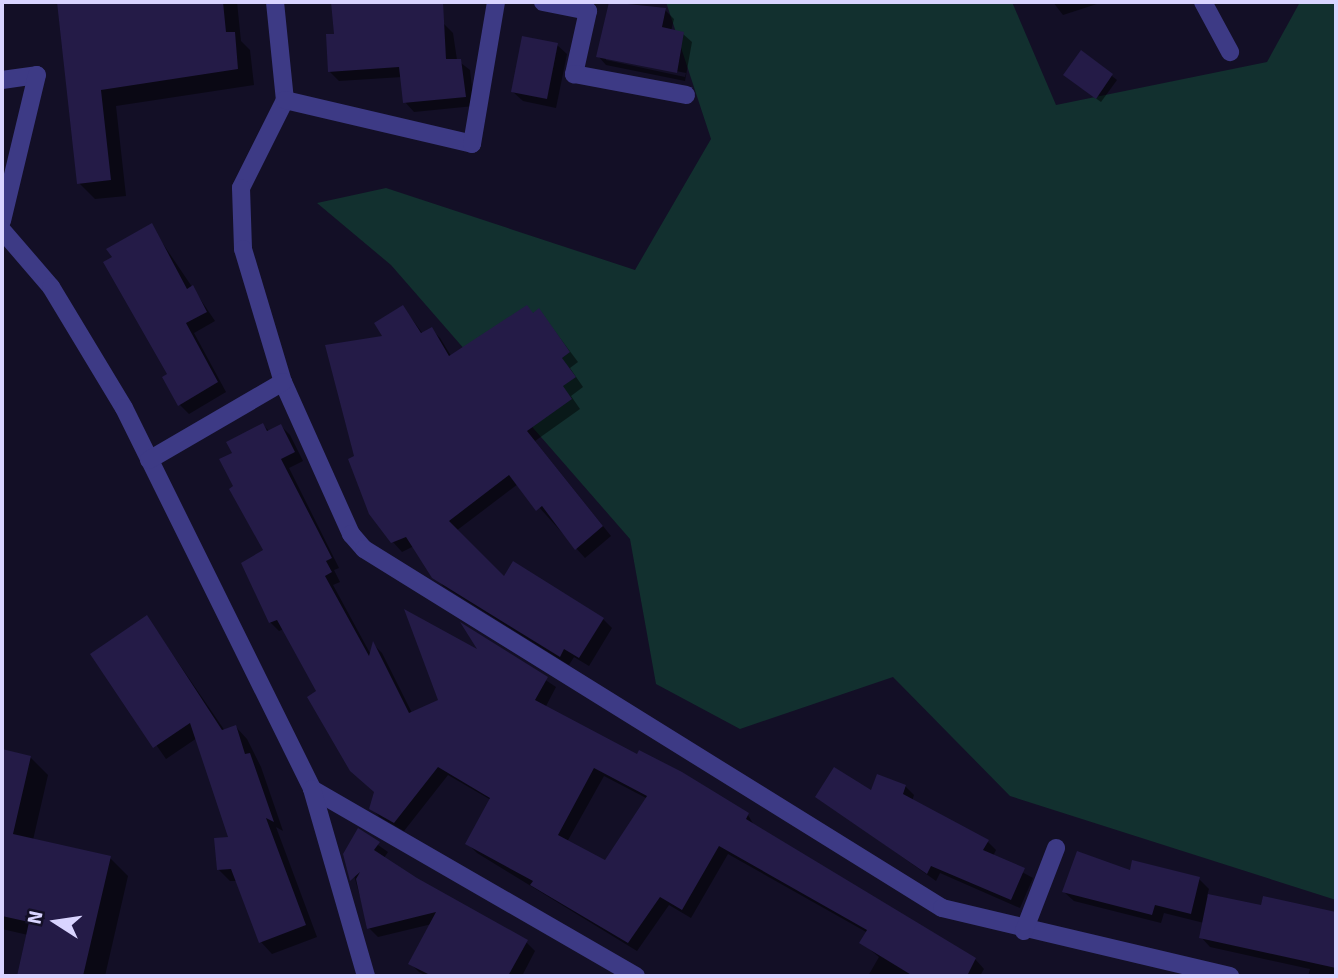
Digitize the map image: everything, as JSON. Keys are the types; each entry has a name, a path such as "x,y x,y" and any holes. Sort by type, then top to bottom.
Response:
{"street":[{"path":"275,2 285,100 241,188 243,248 283,382 351,534 363,549 942,908 1024,931 1230,976"},
{"path":"285,100 472,144 496,2"},
{"path":"543,2 588,11 573,75 686,95"},
{"path":"1203,2 1230,52"},
{"path":"2,80 37,75 2,220"},
{"path":"2,230 51,287 124,408 312,789 366,976"},
{"path":"149,460 283,382"},
{"path":"312,789 636,976"},
{"path":"1024,931 1056,848"}],"green space":[{"path":"666,2 1012,2 1056,105 1267,62 1300,2 1336,2 1336,900 1010,796 893,677 740,729 656,684 630,539 391,265 317,203 386,188 635,270 711,139"}],"building":[{"path":"57,2 223,2 226,32 235,32 238,69 101,90 111,180 77,184"},
{"path":"331,2 443,2 446,59 461,59 466,97 403,103 399,67 328,72 326,34 334,34"},
{"path":"609,2 666,8 662,27 684,32 677,73 596,57"},
{"path":"522,36 558,43 547,99 511,92"},
{"path":"1081,50 1113,74 1096,99 1063,75"},
{"path":"152,223 187,289 193,285 207,312 186,323 218,382 178,406 162,377 167,374 103,262 112,257 106,249"},
{"path":"403,305 421,333 432,327 449,356 527,305 533,313 539,308 570,352 562,358 576,377 563,386 572,399 527,431 603,526 575,550 542,506 536,511 509,475 449,521 504,576 513,561 604,618 579,658 564,649 560,657 432,578 406,537 391,543 369,514 348,459 354,456 325,345 382,336 374,323"},
{"path":"263,423 267,431 281,424 295,452 281,459 332,558 326,561 332,572 325,576 369,656 373,641 409,713 438,700 404,609 477,649 460,622 548,677 535,700 637,754 639,750 682,772 749,813 746,819 976,958 967,976 913,976 859,943 867,930 719,846 682,910 660,897 628,943 530,885 533,881 465,844 490,798 438,767 394,823 369,809 374,792 350,771 307,697 316,691 277,620 269,623 241,563 263,550 229,489 233,486 219,459 232,453 226,442","holes":["594,768 647,796 605,860 558,835"]},
{"path":"147,615 222,730 236,725 245,754 250,753 274,822 266,818 306,925 259,943 231,869 217,870 214,838 228,837 190,723 153,748 90,654"},
{"path":"2,749 31,756 13,834 111,856 83,976 17,976 29,922 2,916"},
{"path":"834,767 871,790 877,774 906,785 903,794 989,840 983,850 1025,868 1011,900 931,866 927,874 815,797"},
{"path":"358,828 380,842 374,850 417,878 528,940 508,976 432,976 408,964 436,912 367,929 356,879 360,872 350,881 343,854"},
{"path":"1077,851 1130,870 1132,860 1200,877 1191,914 1155,905 1152,915 1062,892"},
{"path":"1208,894 1261,905 1263,896 1336,912 1336,968 1199,938"}]}
